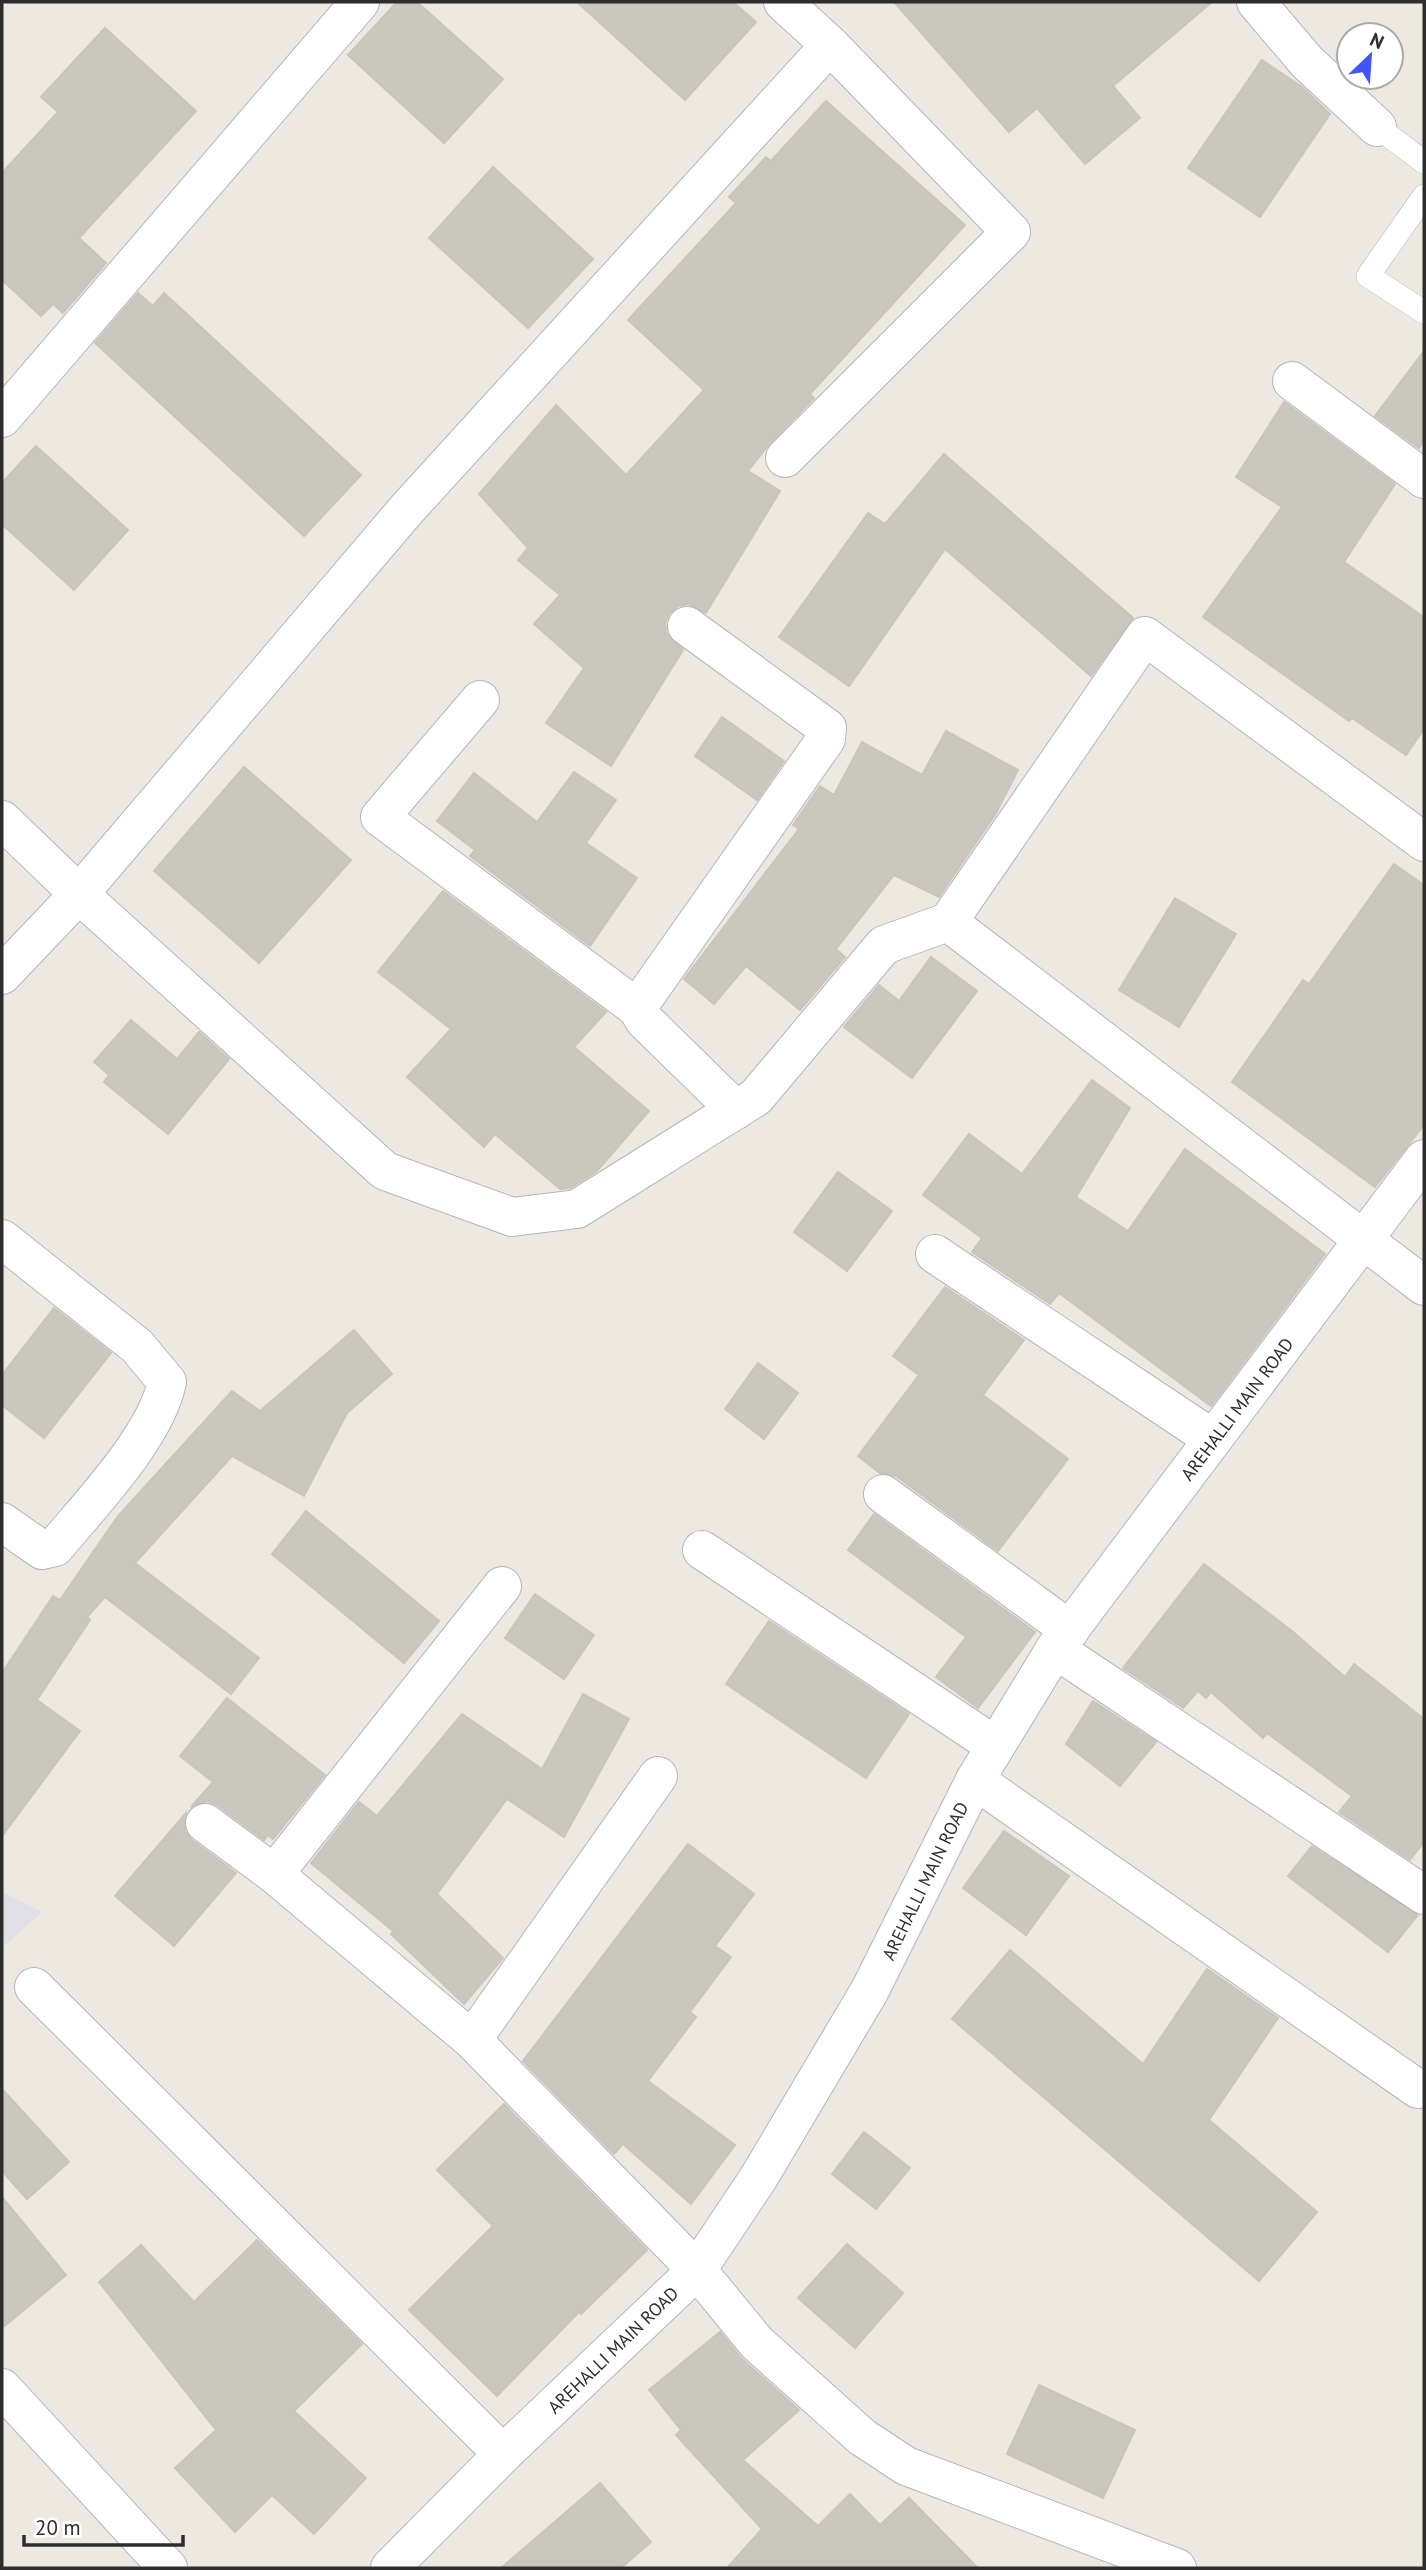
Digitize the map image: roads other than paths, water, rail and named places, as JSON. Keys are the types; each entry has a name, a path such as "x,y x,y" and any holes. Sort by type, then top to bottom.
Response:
{"street":[{"path":"2,418 360,2"},
{"path":"783,2 830,45 1011,232 785,458"},
{"path":"1256,2 1307,62 1377,127"},
{"path":"2,975 79,894 407,509 830,45"},
{"path":"1292,381 1424,479"},
{"path":"637,1008 826,739 827,728 822,723 687,626"},
{"path":"2,820 79,894 385,1171 512,1217 577,1209 757,1097 884,945 948,922 1145,636 1424,842"},
{"path":"480,700 380,817 637,1008 643,1020 736,1110"},
{"path":"948,922 1364,1243 1424,1286"},
{"name":"AREHALLI MAIN ROAD","path":"390,2568 503,2454 697,2270 759,2177 870,1990 994,1745 1063,1639 1364,1243 1424,1159"},
{"path":"2,1239 136,1346 167,1382 163,1404 113,1478 55,1547 42,1550 2,1522"},
{"path":"935,1254 1213,1439"},
{"path":"883,1494 1063,1639 1424,1895"},
{"path":"702,1550 994,1745"},
{"path":"274,1874 502,1586"},
{"path":"472,2040 658,1776"},
{"path":"975,1780 1418,2089"},
{"path":"205,1823 274,1874 472,2040 697,2270 757,2343 862,2437 906,2466 1177,2568"},
{"path":"34,1987 503,2454"},
{"path":"2,2388 167,2568"}],"lane":[{"path":"1377,127 1424,162"},
{"path":"1424,196 1368,276 1424,312"}]}
